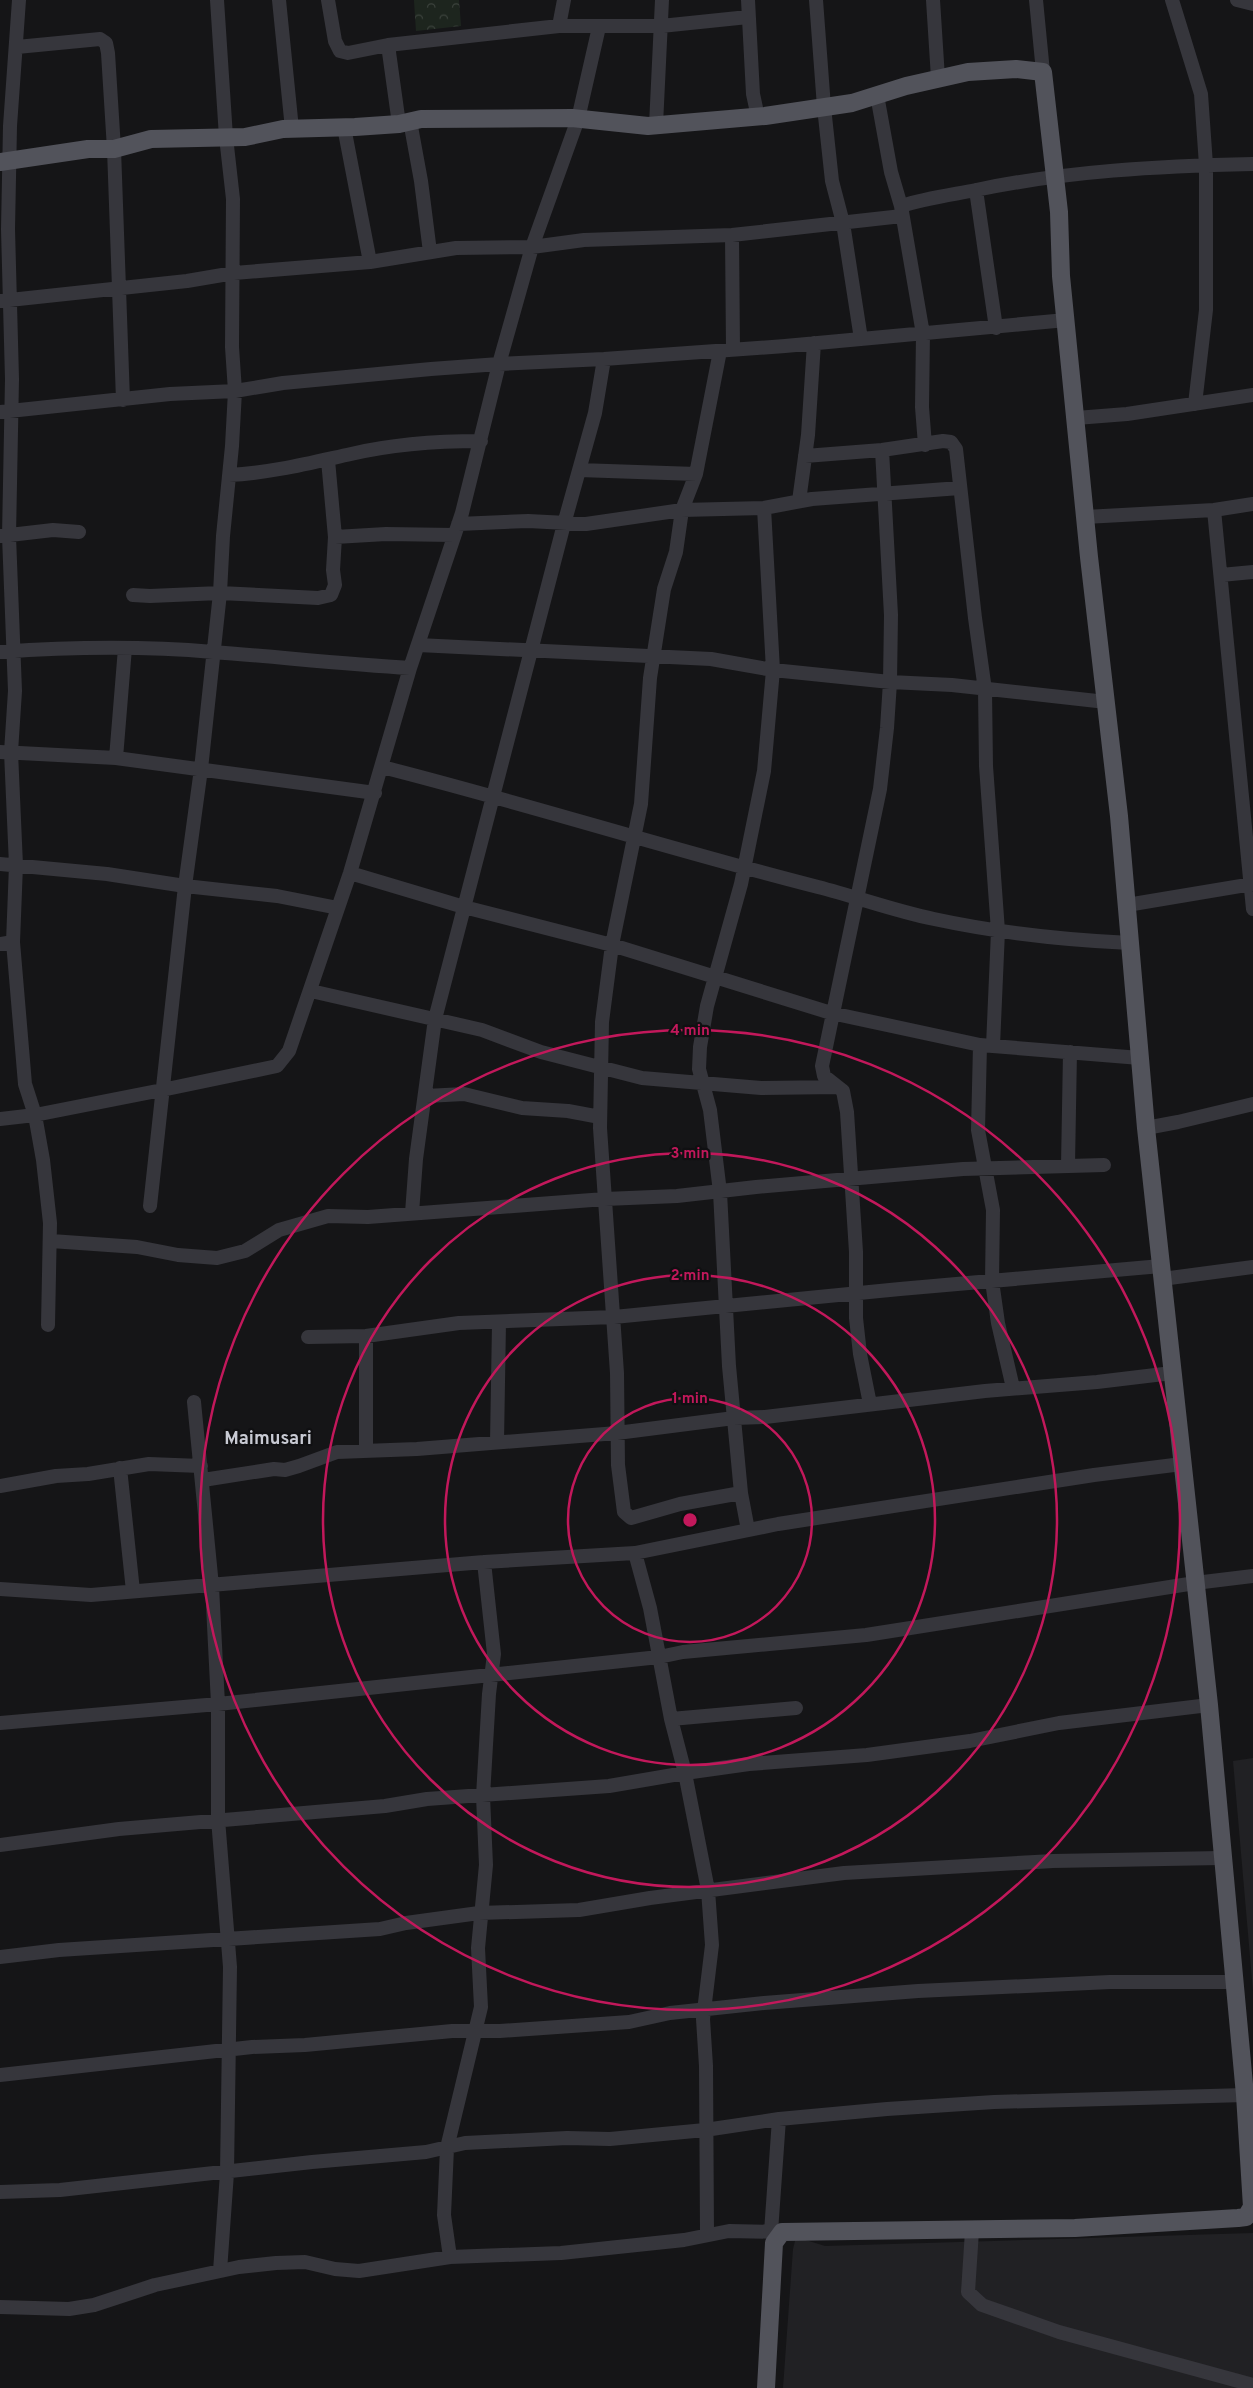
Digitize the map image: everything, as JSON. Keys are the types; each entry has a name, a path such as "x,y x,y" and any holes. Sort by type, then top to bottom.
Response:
{"main road":[{"path":"5,161 88,149 114,149 151,139 245,137 292,129 344,127 421,119 578,119 656,125 758,117 852,103 938,78 968,72 1016,69 1044,72 1085,517 1127,905 1146,1128 1209,1705 1245,2095 1252,2207 1246,2217 1075,2228 776,2232 766,2388"}],"street":[{"path":"19,0 17,47 5,161 6,652 15,691 5,752 16,865 7,943 26,1084 35,1115 43,1160 51,1241 48,1325"},
{"path":"150,1206 220,592 222,536 229,475 235,391 232,346 234,273 233,199 226,137 217,0"},
{"path":"279,0 292,129"},
{"path":"328,0 335,41 340,51 348,52 388,45 559,26 661,26 748,17"},
{"path":"559,26 564,0"},
{"path":"656,125 662,0"},
{"path":"748,0 753,94 758,117"},
{"path":"816,0 832,181 843,223 861,339"},
{"path":"932,0 938,78"},
{"path":"1036,0 1044,72"},
{"path":"1172,0 1201,94 1206,165 1206,310 1195,404"},
{"path":"1237,0 1253,4"},
{"path":"0,1119 35,1115 277,1066 288,1051 350,873 375,793 410,668 456,530 481,440 499,364 532,247 578,119 599,27"},
{"path":"17,47 100,39 106,43 114,149 120,287 122,400"},
{"path":"388,45 404,122 421,181 430,252"},
{"path":"877,95 891,172 902,211 923,334 922,407 925,445"},
{"path":"344,127 370,262"},
{"path":"5,300 234,273 370,262 456,248 532,247 584,240 732,235 843,223 902,211 935,196 976,190 1000,183 1096,171 1253,164"},
{"path":"976,190 996,328"},
{"path":"732,235 726,350 696,474 682,510 676,552 664,588 653,655 641,804 612,945 602,1022 600,1117 614,1317 617,1373 617,1433 624,1512 631,1518 680,1504 741,1493"},
{"path":"5,412 170,394 235,391 302,381 499,364 604,360 996,328 1066,320"},
{"path":"798,501 808,435 814,342"},
{"path":"412,1213 416,1159 426,1096 434,1019 595,413 604,360"},
{"path":"1076,418 1253,395"},
{"path":"229,475 253,474 351,454 436,441 481,440"},
{"path":"805,456 882,450 943,441 951,442 956,448 985,690 986,766 998,931 978,1130 987,1168 993,1210 992,1280 998,1323 1013,1388"},
{"path":"870,1404 860,1354 851,1180 851,1142 846,1106 843,1091 824,1076 822,1066 831,1013 880,788 890,682 892,615 882,450"},
{"path":"133,595 150,596 220,592 318,598 331,595 334,585 334,537 328,460"},
{"path":"579,470 696,474"},
{"path":"334,537 456,530 528,522 586,524 682,510 764,508 798,501 960,488"},
{"path":"1085,517 1214,510 1253,504"},
{"path":"748,1530 741,1493 734,1418 720,1192 710,1110 700,1069 700,1047 707,1006 717,978 744,868 764,771 773,670 764,508"},
{"path":"1214,510 1253,909"},
{"path":"5,536 53,530 78,532"},
{"path":"1221,575 1253,572"},
{"path":"418,646 532,649 711,659 773,670 890,682 952,685 1106,702"},
{"path":"6,652 125,648 213,652 326,663 410,668"},
{"path":"116,758 125,648"},
{"path":"5,752 116,758 375,793"},
{"path":"382,767 932,919 998,931 1069,940 1130,943"},
{"path":"0,864 107,874 185,886 277,896 338,908"},
{"path":"350,873 464,907 612,945 831,1013 986,1045 1140,1058"},
{"path":"1127,905 1251,885"},
{"path":"310,991 482,1030 541,1052 642,1078 762,1088 838,1087"},
{"path":"1068,1165 1070,1052"},
{"path":"426,1096 464,1094 522,1108 568,1111 600,1117"},
{"path":"1146,1128 1253,1104"},
{"path":"51,1241 137,1247 178,1255 217,1258 245,1251 279,1230 328,1216 368,1217 720,1192 756,1187 987,1168 1104,1164"},
{"path":"308,1337 366,1336 459,1324 558,1318 614,1317 992,1280 1253,1267"},
{"path":"497,1442 499,1323"},
{"path":"366,1336 366,1450"},
{"path":"203,1480 274,1469 285,1470 337,1452 417,1449 617,1433 734,1418 765,1417 1013,1388 1097,1382 1172,1373"},
{"path":"194,1402 212,1586 218,1704 218,1819 229,1939 227,2173 220,2271"},
{"path":"0,1486 56,1476 88,1474 150,1464 200,1466"},
{"path":"0,1589 91,1595 484,1562 635,1553 748,1530 1074,1478 1182,1464"},
{"path":"120,1468 134,1591"},
{"path":"635,1553 650,1608 671,1719 685,1772 708,1890 712,1945 709,1982 703,2008 706,2066 707,2234"},
{"path":"450,2257 444,2216 447,2148 481,2006 478,1948 486,1865 483,1796 489,1694 493,1676 494,1654 484,1562"},
{"path":"0,1723 218,1704 659,1658 683,1652 866,1635 1195,1583 1253,1576"},
{"path":"0,1845 119,1829 218,1819 385,1806 427,1799 609,1786 685,1772 749,1764 867,1755 970,1741 1059,1723 1209,1705"},
{"path":"671,1719 796,1708"},
{"path":"0,1957 59,1950 380,1929 406,1923 480,1913 579,1910 708,1890 844,1873 1052,1861 1222,1858"},
{"path":"0,2075 228,2050 305,2045 452,2031 474,2032 628,2022 703,2008 918,1991 1110,1982 1234,1982"},
{"path":"0,2192 60,2190 177,2176 227,2173 312,2162 426,2152 465,2143 567,2138 610,2139 705,2130 779,2119 994,2102 1245,2095"},
{"path":"0,2306 69,2309 155,2285 220,2271 267,2264 305,2262 335,2269 359,2271 450,2257 561,2253 684,2240 729,2231 776,2232 779,2119"},
{"path":"972,2230 968,2292 982,2305 1058,2332 1253,2385"}],"shaded area":[{"path":"1253,1758 1253,1991 1233,1761"},
{"path":"1253,2233 1253,2388 783,2388 793,2249 796,2237 825,2246"}],"green space":[{"path":"414,0 459,0 461,26 416,31"}],"district":[{"name":"Maimusari","path":"268,1439"}]}
